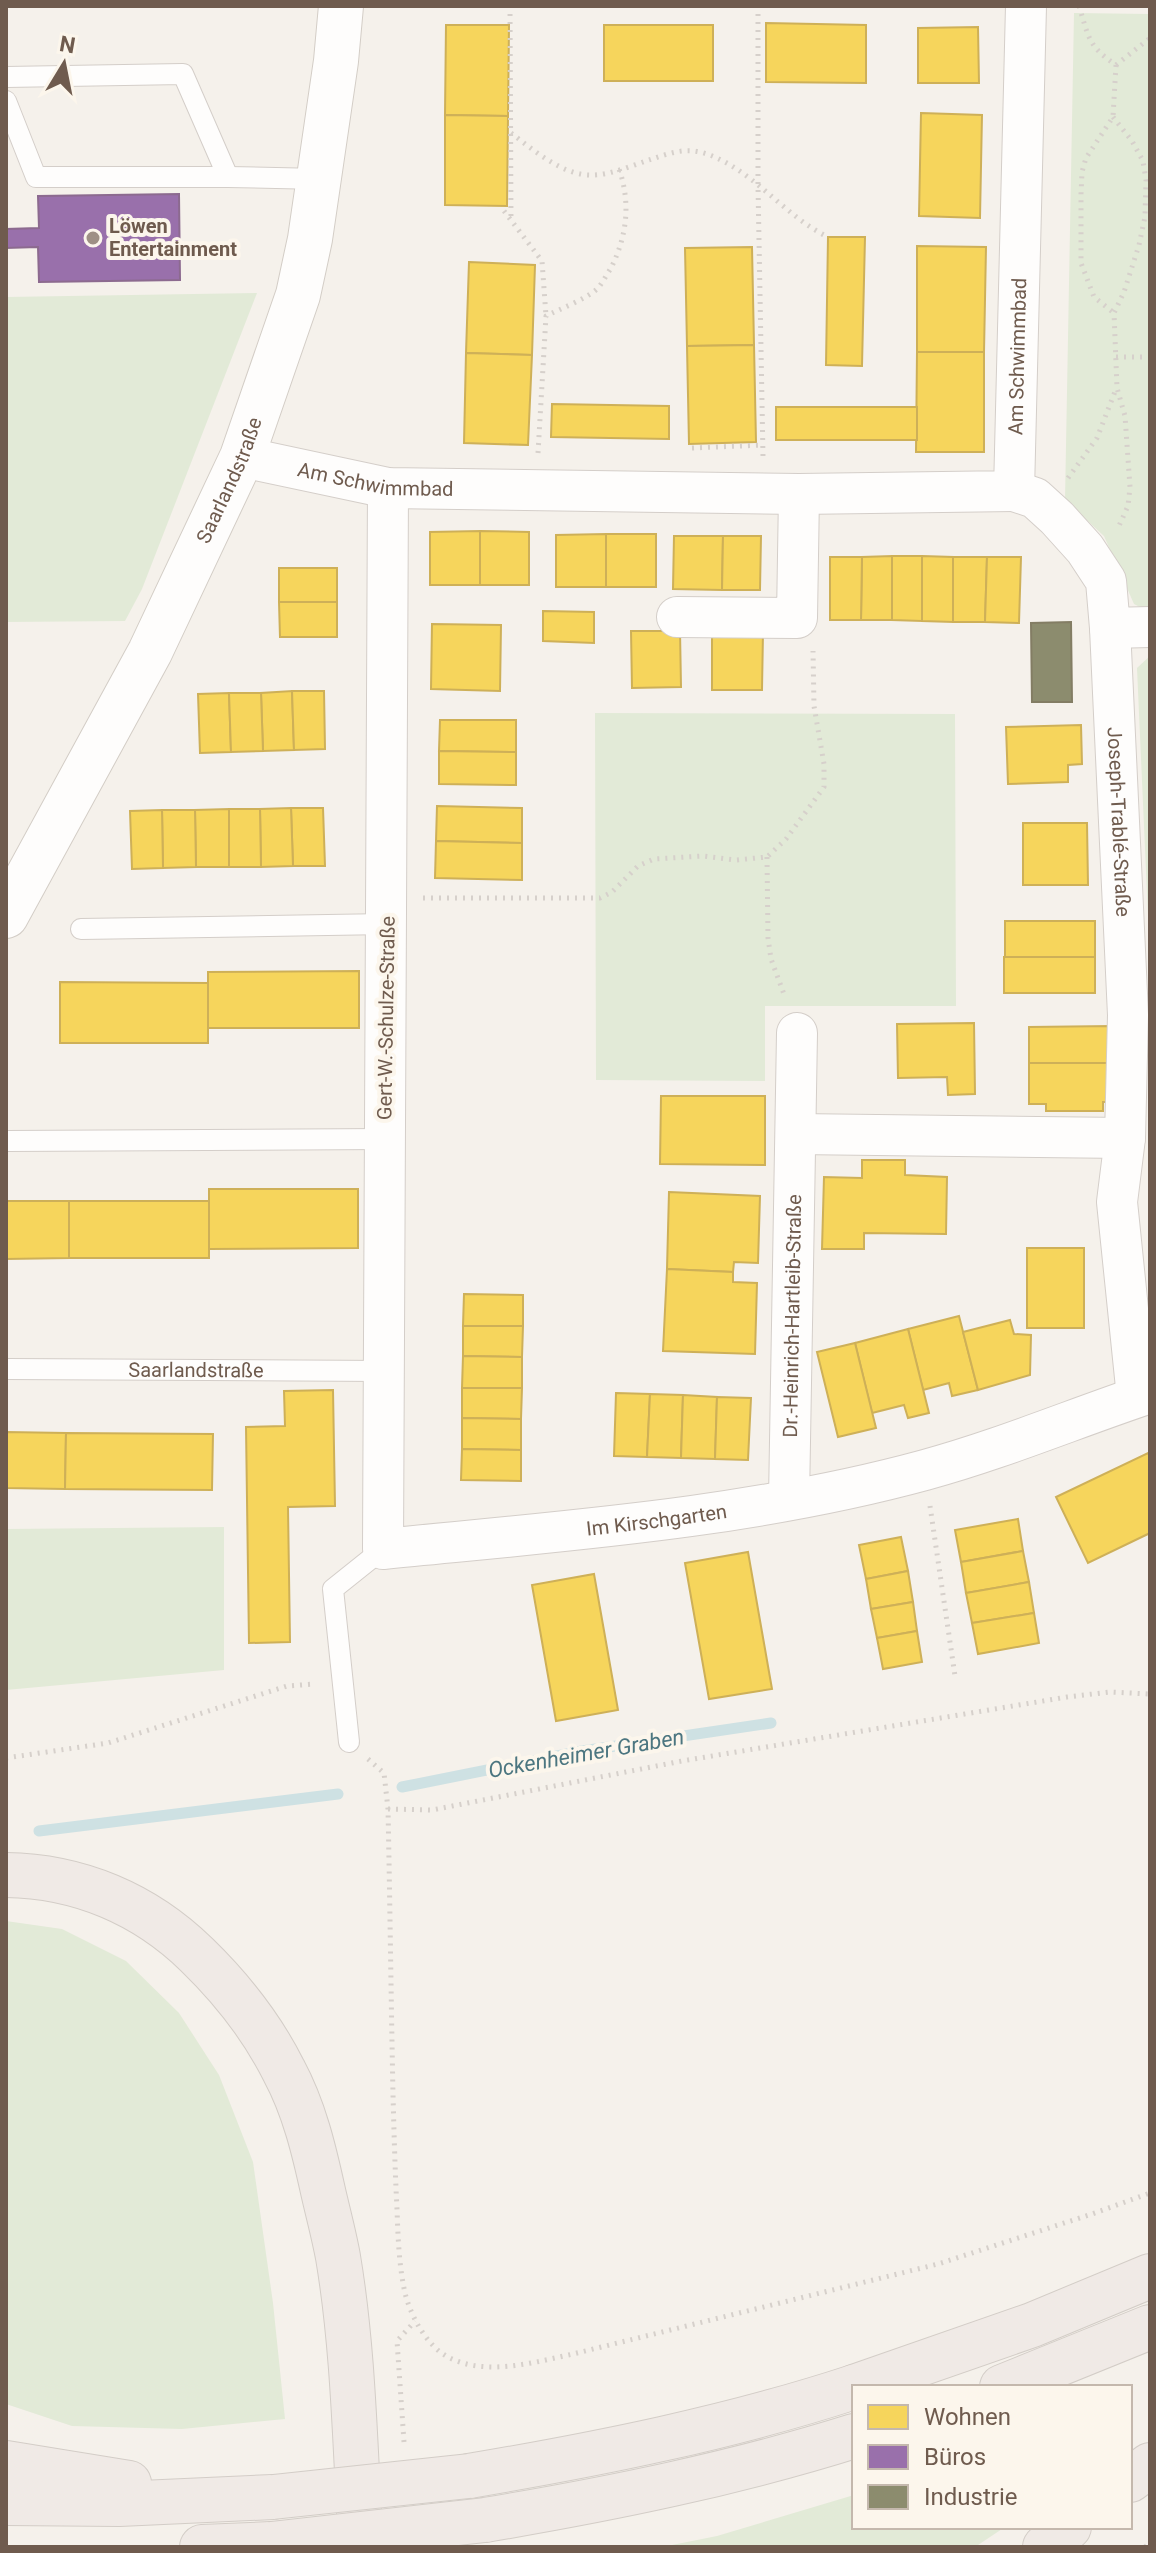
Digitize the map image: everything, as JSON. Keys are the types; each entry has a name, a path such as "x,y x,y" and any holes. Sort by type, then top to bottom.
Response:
{"highway":[{"path":"6,1875 59,1880 92,1889 154,1919 185,1944 240,2001 285,2072 302,2111 314,2151 338,2256 347,2329 361,2547"},
{"path":"860,2385 1032,2325 1150,2276"},
{"path":"1007,2385 1150,2327"},
{"path":"6,2503 119,2504 230,2500 469,2476 661,2439 852,2388"},
{"path":"202,2547 271,2544 485,2520 702,2478 852,2437"},
{"path":"6,2463 230,2500"},
{"path":"1132,2478 1150,2465"},
{"path":"1045,2547 1067,2529"}],"main road":[{"name":"Saarlandstraße","path":"6,916 150,652 242,457 298,295 320,179 341,6"}],"street":[{"name":"Am Schwimmbad","path":"242,457 388,488 1029,499 1026,6"},
{"name":"Gert-W.-Schulze-Straße","path":"383,1549 388,488"},
{"path":"677,617 797,618 782,493"},
{"name":"Joseph-Trablé-Straße","path":"1029,499 1067,528 1106,581 1139,1014 1117,1202 1143,1395"},
{"path":"1110,628 1150,627"},
{"name":"Dr.-Heinrich-Hartleib-Straße","path":"789,1500 797,1033"},
{"path":"796,1134 1125,1138"},
{"name":"Im Kirschgarten","path":"383,1549 618,1525 789,1500 925,1470 1143,1395"}],"lane":[{"path":"6,77 183,74 228,177"},
{"path":"6,101 36,177 320,179"},
{"path":"81,929 387,911"},
{"path":"6,1141 384,1139"},
{"name":"Saarlandstraße","path":"6,1369 385,1371"},
{"path":"349,1742 333,1589 383,1549"}],"path":[{"path":"510,6 511,221"},
{"path":"758,6 763,445 782,493"},
{"path":"1079,6 1096,51 1116,65"},
{"path":"1116,65 1150,38"},
{"path":"1114,313 1094,297 1081,263 1082,172 1086,158 1113,117 1116,65"},
{"path":"1092,559 1115,535 1128,506 1130,487 1125,416 1117,388 1114,313 1124,292 1145,217 1143,161 1113,117"},
{"path":"511,133 541,156 591,175 690,150 720,160 743,173 808,228 828,237"},
{"path":"546,316 597,289 609,271 621,245 625,226 626,190 619,169"},
{"path":"504,211 542,261 546,316 540,423"},
{"path":"1116,357 1150,357"},
{"path":"1029,499 1074,471 1097,438 1117,388"},
{"path":"692,448 763,445"},
{"path":"387,911 600,898 612,892 638,866 654,859 703,856 736,860 767,857 786,839 824,787 824,764 814,706 812,627 797,618"},
{"path":"767,857 771,959 797,1033"},
{"path":"925,1470 955,1676"},
{"path":"6,1758 108,1743 287,1686 343,1681"},
{"path":"388,1809 432,1810 682,1761 1067,1697 1110,1692 1150,1694"},
{"path":"349,1742 384,1773 388,1809 394,2146 399,2245 406,2297 415,2321 431,2343 447,2357 469,2365 523,2365 938,2264 1150,2193"},
{"path":"405,2452 397,2341 415,2321"},
{"path":"1145,2547 1150,2543"}],"green space":[{"path":"1074,13 1150,14 1150,612 1134,604 1104,536 1065,500"},
{"path":"257,293 142,589 125,621 6,622 6,297"},
{"path":"1150,656 1150,961 1137,668"},
{"path":"595,713 955,714 956,1006 765,1006 765,1081 596,1080"},
{"path":"224,1527 224,1670 6,1690 6,1529"},
{"path":"6,1921 62,1929 126,1961 179,2013 219,2075 253,2162 273,2303 285,2419 182,2429 72,2426 6,2404"},
{"path":"852,2496 852,2529 1002,2529 975,2547 662,2547 717,2536"}],"building: Wohnen":[{"path":"766,23 866,25 866,83 766,82"},
{"path":"446,25 509,25 508,116 445,115"},
{"path":"604,25 713,25 713,81 604,81"},
{"path":"978,27 979,83 918,83 918,28"},
{"path":"921,113 982,115 980,218 919,216"},
{"path":"445,115 508,116 507,206 445,205"},
{"path":"828,237 865,237 862,366 826,365"},
{"path":"917,246 986,247 984,352 917,352"},
{"path":"752,247 754,345 687,346 685,248"},
{"path":"469,262 535,265 532,355 466,353"},
{"path":"754,345 756,442 689,444 687,346"},
{"path":"917,352 984,352 984,452 916,452"},
{"path":"466,353 532,355 528,445 464,443"},
{"path":"552,404 669,406 669,439 551,437"},
{"path":"776,407 917,407 917,440 776,440"},
{"path":"480,531 480,585 430,585 430,532"},
{"path":"480,531 529,532 529,585 480,585"},
{"path":"606,534 606,587 556,587 556,535"},
{"path":"606,534 656,534 656,587 606,587"},
{"path":"674,536 723,536 722,590 673,589"},
{"path":"723,536 761,536 760,590 722,590"},
{"path":"892,556 892,620 861,620 862,557"},
{"path":"892,556 922,556 922,621 892,620"},
{"path":"922,556 953,557 953,622 922,621"},
{"path":"830,557 862,557 861,620 830,620"},
{"path":"953,557 987,557 985,622 953,622"},
{"path":"987,557 1021,557 1019,623 985,622"},
{"path":"279,568 337,568 337,602 279,602"},
{"path":"279,602 337,602 337,637 280,637"},
{"path":"543,611 594,612 594,643 543,641"},
{"path":"432,624 501,625 500,691 431,689"},
{"path":"631,631 680,631 681,687 632,688"},
{"path":"712,632 763,632 762,690 712,690"},
{"path":"292,691 294,750 263,751 261,693"},
{"path":"292,691 324,691 325,749 294,750"},
{"path":"229,693 231,752 200,753 198,694"},
{"path":"229,693 261,693 263,751 231,752"},
{"path":"440,720 516,720 516,752 439,751"},
{"path":"1081,725 1082,764 1068,765 1068,782 1008,784 1006,727"},
{"path":"439,751 516,752 516,785 439,784"},
{"path":"437,806 522,808 522,843 436,841"},
{"path":"291,808 323,808 325,866 293,866"},
{"path":"291,808 293,866 261,867 260,809"},
{"path":"229,809 260,809 261,867 229,867"},
{"path":"229,809 229,867 196,867 195,810"},
{"path":"162,810 195,810 196,867 163,868"},
{"path":"162,810 163,868 132,869 130,811"},
{"path":"1023,823 1087,823 1088,885 1023,885"},
{"path":"436,841 522,843 522,880 435,878"},
{"path":"1005,921 1095,921 1095,958 1005,957"},
{"path":"1004,957 1095,957 1095,993 1004,993"},
{"path":"359,971 359,1028 208,1028 208,972"},
{"path":"60,982 208,983 208,1043 60,1043"},
{"path":"974,1023 975,1094 948,1095 947,1077 898,1078 897,1024"},
{"path":"1112,1026 1112,1063 1029,1063 1029,1027"},
{"path":"1029,1063 1112,1063 1113,1102 1103,1102 1103,1111 1046,1111 1046,1104 1029,1104"},
{"path":"661,1096 765,1096 765,1165 660,1164"},
{"path":"862,1160 905,1160 905,1175 947,1177 946,1234 864,1233 864,1249 822,1249 824,1177 862,1178"},
{"path":"209,1189 358,1189 358,1248 209,1249"},
{"path":"669,1192 760,1196 758,1263 734,1262 733,1272 667,1269"},
{"path":"6,1201 69,1201 69,1258 6,1259"},
{"path":"69,1201 209,1201 209,1258 69,1258"},
{"path":"1027,1248 1084,1248 1084,1328 1027,1328"},
{"path":"667,1269 733,1272 733,1282 757,1283 755,1354 663,1351"},
{"path":"464,1294 523,1295 523,1326 463,1326"},
{"path":"959,1316 978,1390 952,1396 949,1383 923,1390 908,1329"},
{"path":"1010,1320 1014,1334 1031,1335 1030,1375 978,1390 963,1332"},
{"path":"463,1326 523,1326 522,1357 463,1356"},
{"path":"908,1329 929,1413 908,1418 904,1405 872,1413 855,1343"},
{"path":"855,1343 876,1428 838,1437 817,1352"},
{"path":"463,1356 522,1357 522,1388 462,1388"},
{"path":"462,1388 522,1388 521,1419 462,1418"},
{"path":"333,1390 335,1506 288,1507 290,1642 249,1643 246,1427 285,1426 284,1391"},
{"path":"616,1393 650,1394 647,1457 614,1456"},
{"path":"650,1394 683,1395 681,1458 647,1457"},
{"path":"683,1395 717,1397 715,1459 681,1458"},
{"path":"717,1397 751,1398 748,1460 715,1459"},
{"path":"462,1418 521,1419 521,1450 462,1449"},
{"path":"6,1432 66,1433 65,1489 6,1488"},
{"path":"66,1433 213,1434 212,1490 65,1489"},
{"path":"462,1449 521,1450 521,1481 461,1480"},
{"path":"1148,1453 1150,1533 1088,1563 1056,1497"},
{"path":"1018,1519 1023,1551 961,1562 955,1530"},
{"path":"901,1537 908,1571 866,1579 859,1545"},
{"path":"1023,1551 1029,1582 966,1593 961,1562"},
{"path":"748,1552 772,1689 709,1699 685,1563"},
{"path":"908,1571 913,1602 871,1609 866,1579"},
{"path":"594,1574 618,1710 556,1721 532,1585"},
{"path":"1029,1582 1034,1613 972,1623 966,1593"},
{"path":"913,1602 917,1631 877,1638 871,1609"},
{"path":"1034,1613 1039,1643 978,1654 972,1623"},
{"path":"917,1631 922,1662 883,1669 877,1638"}],"building: Büros":[{"name":"Löwen Entertainment","path":"179,194 180,280 39,282 38,247 6,248 6,229 39,228 38,196"}],"building: Industrie":[{"path":"1071,622 1072,702 1032,702 1031,623"}],"waterway":[{"name":"Ockenheimer Graben","path":"402,1787 582,1751 771,1723"},
{"name":"Ockenheimer Graben","path":"39,1831 338,1794"}],"place":[{"name":"Löwen Entertainment","path":"93,238"}]}
